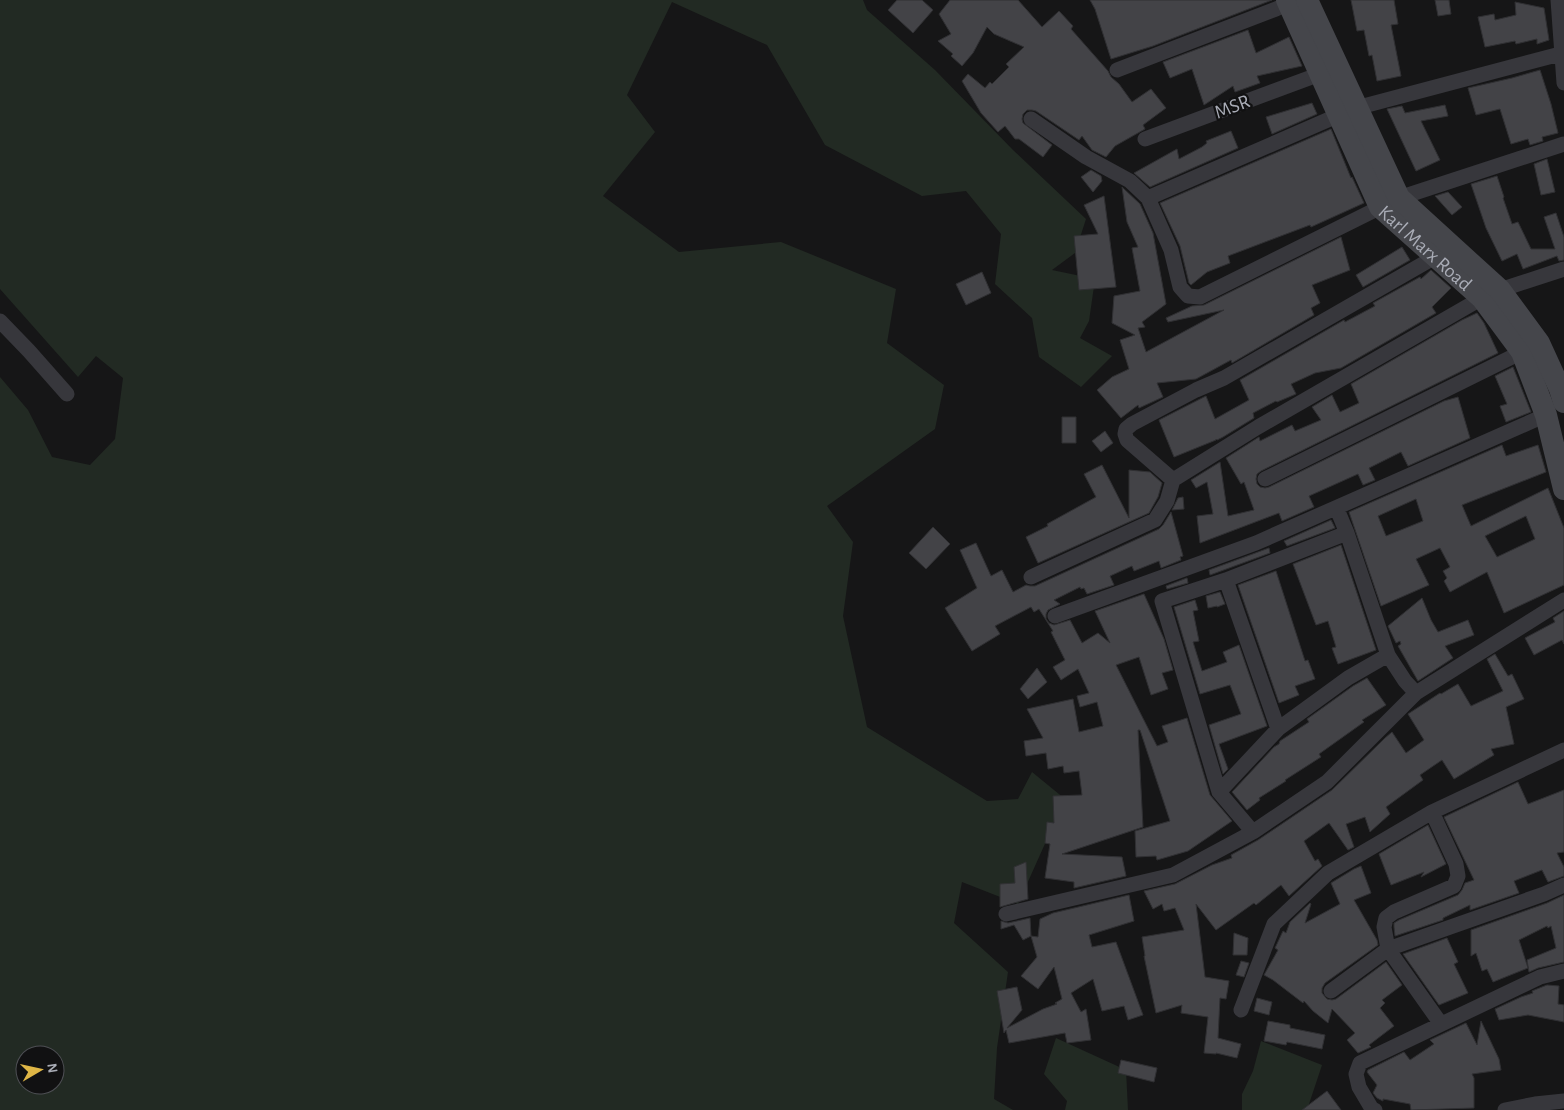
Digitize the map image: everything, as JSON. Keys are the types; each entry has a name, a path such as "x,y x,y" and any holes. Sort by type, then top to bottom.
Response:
{"main road":[{"name":"Karl Marx Road","path":"1294,1 1320,74 1347,111"},
{"name":"Karl Marx Road","path":"1294,1 1389,202 1435,257 1491,294 1522,352 1546,415 1564,489"},
{"name":"Karl Marx Road","path":"1389,202 1491,294 1539,343 1564,402"}],"street":[{"path":"1558,0 1564,84"},
{"path":"1117,70 1294,1"},
{"path":"1148,198 1347,111 1563,53"},
{"name":"MSR","path":"1145,139 1320,74"},
{"path":"1031,119 1086,157 1130,181 1148,198 1171,250 1180,287 1188,296 1200,297 1389,202 1564,144"},
{"path":"1173,480 1127,440 1126,429 1188,394 1224,378 1435,257"},
{"path":"1032,577 1155,520 1167,501 1173,480 1258,427 1491,294 1564,269"},
{"path":"0,321 30,351 67,394"},
{"path":"1265,480 1522,352"},
{"path":"1055,616 1256,543 1546,415"},
{"path":"1336,508 1347,533 1388,655 1405,681 1416,693"},
{"path":"1253,832 1219,792 1162,601 1226,580 1347,533"},
{"path":"1226,580 1278,729"},
{"path":"1006,914 1173,875 1253,832 1327,782 1416,693 1564,600"},
{"path":"1219,792 1278,729 1348,678 1388,655"},
{"path":"1241,1010 1274,924 1328,873 1432,812 1564,750"},
{"path":"1432,812 1456,864 1458,876 1454,886 1394,912 1386,918 1384,927 1388,949 1441,1024"},
{"path":"1331,991 1388,949 1544,894 1564,885"},
{"path":"1375,1110 1372,1109 1359,1087 1356,1074 1360,1063 1540,977 1564,971"},
{"path":"1505,1110 1564,1101"}],"shaded area":[{"path":"0,0 863,0 867,10 935,70 1013,150 1086,219 1075,253 1052,270 1095,279 1089,321 1080,338 1112,356 1081,387 1039,357 1032,318 995,284 1001,234 966,191 922,196 825,145 767,45 672,2 627,95 655,132 603,196 679,252 781,242 896,289 887,343 944,385 935,429 827,506 853,542 843,616 867,727 987,801 1018,799 1032,772 1065,799 1018,904 962,882 954,923 1008,972 997,1048 994,1099 1013,1110 0,1110 0,377 28,410 52,457 90,465 115,439 123,378 96,356 78,377 0,289"},
{"path":"1056,1038 1126,1070 1128,1110 1065,1110 1067,1101 1044,1074"},
{"path":"1261,1041 1322,1065 1307,1110 1242,1110 1242,1094 1253,1071"}],"building":[{"path":"897,0 922,0 933,10 913,33 888,10"},
{"path":"950,0 1018,0 1042,27 1059,11 1073,26 1071,29 1119,84 1132,102 1151,89 1166,108 1143,125 1145,129 1115,146 1106,157 1092,150 1082,136 1079,140 1036,111 1027,110 1023,114 1023,123 1052,145 1043,157 1019,139 1015,139 1005,126 998,132 981,113 962,81 968,74 985,88 990,82 992,84 1009,67 1006,64 1024,47 994,34 987,27 973,53 962,66 951,56 953,54 938,41 951,34 939,14"},
{"path":"1090,0 1272,0 1153,46 1111,59 1095,9"},
{"path":"1351,0 1394,0 1398,24 1391,25 1401,76 1377,81 1372,55 1369,56 1364,30 1357,31"},
{"path":"1435,0 1449,0 1451,14 1438,16"},
{"path":"1515,2 1544,8 1549,40 1537,44 1537,39 1516,44 1515,41 1485,47 1478,17 1494,14 1495,20 1516,15"},
{"path":"1248,30 1256,53 1289,37 1302,66 1257,76 1260,83 1235,92 1233,86 1204,105 1192,69 1170,78 1163,62"},
{"path":"1540,70 1558,133 1542,137 1543,141 1530,145 1528,139 1511,144 1500,109 1476,115 1468,88"},
{"path":"1312,103 1317,114 1272,134 1266,117"},
{"path":"1445,105 1448,116 1421,121 1440,160 1416,171 1387,109 1402,106 1405,113"},
{"path":"1331,129 1351,178 1364,203 1311,227 1310,225 1228,256 1230,263 1207,272 1191,285 1180,246 1160,203"},
{"path":"1231,131 1238,148 1150,187 1134,173 1177,149 1179,159 1202,147 1207,143 1206,141"},
{"path":"1547,159 1555,192 1541,195 1534,164"},
{"path":"1091,170 1101,176 1102,181 1093,192 1081,177"},
{"path":"1497,176 1512,224 1518,222 1531,249 1555,249 1544,217 1556,213 1564,237 1564,260 1559,261 1557,256 1523,269 1517,254 1502,261 1486,228 1471,184"},
{"path":"1122,187 1140,204 1153,233 1166,304 1142,322 1145,327 1138,328 1146,352 1224,310 1168,322 1166,318 1192,306 1204,305 1341,237 1350,270 1312,285 1320,303 1311,308 1314,315 1232,363 1231,360 1196,379 1157,383 1163,397 1139,408 1138,405 1121,418 1097,390 1112,377 1129,369 1120,340 1135,335 1112,323 1114,296 1140,291 1132,248 1138,247 1127,222"},
{"path":"1448,192 1462,207 1452,215 1435,196"},
{"path":"1104,196 1116,287 1079,290 1074,236 1098,234 1084,205"},
{"path":"1402,247 1410,260 1363,287 1356,275"},
{"path":"1431,270 1451,288 1432,307 1436,313 1341,368 1315,373 1291,384 1296,394 1276,401 1253,413 1254,418 1223,437 1174,457 1159,420 1206,396 1215,419 1249,400 1240,380 1344,320 1345,322 1375,306 1373,303 1420,277 1421,279"},
{"path":"982,272 991,293 966,305 956,284"},
{"path":"1477,313 1484,323 1498,353 1261,471 1257,474 1257,484 1260,487 1269,487 1444,401 1458,397 1470,438 1408,466 1401,452 1369,468 1375,480 1363,485 1358,474 1309,496 1314,507 1282,521 1279,513 1200,543 1197,516 1213,514 1207,482 1196,488 1191,480 1220,462 1228,516 1254,510 1244,482 1241,484 1226,458 1259,437 1260,441 1292,425 1295,431 1321,420 1312,407 1332,395 1340,412 1359,403 1351,384"},
{"path":"1513,367 1531,412 1506,422 1500,406 1507,404 1495,376"},
{"path":"1062,417 1076,417 1076,443 1062,443"},
{"path":"1105,431 1113,443 1101,452 1092,441"},
{"path":"1502,445 1506,456 1538,445 1546,472 1462,505 1471,526 1548,488 1564,528 1564,585 1504,613 1487,572 1450,592 1444,581 1447,578 1443,571 1450,567 1440,548 1416,559 1429,585 1381,606 1349,512","holes":["1416,499 1423,521 1386,536 1378,516","1526,516 1535,539 1497,557 1485,536"]},
{"path":"1102,465 1129,518 1129,470 1150,472 1162,483 1158,497 1149,513 1038,563 1026,537 1096,497 1084,474"},
{"path":"1183,497 1184,509 1172,510 1178,498"},
{"path":"1171,512 1183,556 1180,557 1181,560 1161,568 1159,561 1134,571 1132,566 1110,576 1114,585 1087,594 1084,588 1081,589 1080,587 1054,600 1060,604 1048,610 1046,619 1054,625 1070,620 1082,643 1098,633 1110,643 1095,611 1144,594 1164,639 1173,670 1162,673 1168,689 1151,695 1139,657 1116,665 1157,746 1168,742 1162,726 1187,718 1210,795 1232,821 1188,851 1157,860 1156,856 1136,857 1135,831 1170,821 1140,730 1138,730 1143,827 1062,854 1122,857 1126,876 1074,888 1074,882 1045,878 1050,844 1045,843 1047,822 1054,823 1053,796 1082,795 1079,771 1064,773 1063,766 1048,769 1046,753 1026,756 1024,741 1043,738 1027,709 1073,699 1079,732 1103,726 1097,702 1080,707 1077,696 1089,693 1078,669 1061,680 1053,667 1065,660 1051,632 1053,631 1039,609 1034,612 1031,607 995,626 1000,634 972,651 945,608 977,588 960,550 976,543 991,576 1002,570 1013,592 1026,585 1035,586 1159,529"},
{"path":"1331,520 1335,528 1287,546 1284,541"},
{"path":"933,527 950,544 926,569 909,553"},
{"path":"1341,545 1376,650 1338,664 1332,648 1336,647 1328,621 1316,625 1293,564"},
{"path":"1269,548 1270,553 1210,575 1209,570"},
{"path":"1276,571 1305,661 1308,660 1315,679 1295,686 1299,695 1279,703 1238,585"},
{"path":"1187,578 1188,583 1167,589 1166,586"},
{"path":"1220,592 1225,604 1208,608 1206,596"},
{"path":"1422,598 1438,632 1468,620 1474,635 1445,646 1453,658 1418,681 1398,646 1401,644 1400,641 1396,643 1388,626"},
{"path":"1195,600 1198,610 1193,611 1199,641 1193,642 1202,671 1227,662 1223,652 1239,645 1267,726 1219,744 1228,769 1223,774 1209,725 1241,714 1230,685 1200,694 1174,607"},
{"path":"1564,611 1564,644 1562,640 1534,655 1525,638 1555,622 1553,618"},
{"path":"1495,654 1508,676 1512,674 1524,699 1506,707 1514,744 1491,749 1494,755 1454,779 1442,760 1420,775 1423,780 1386,807 1390,814 1370,832 1365,817 1346,824 1354,847 1348,850 1329,823 1304,841 1315,861 1318,859 1322,866 1289,896 1281,885 1256,905 1254,903 1216,930 1196,904 1205,977 1229,981 1226,999 1220,998 1218,1038 1241,1044 1237,1058 1216,1053 1204,1053 1208,1017 1181,1013 1182,1005 1156,1013 1142,937 1184,930 1175,908 1164,911 1162,904 1153,909 1144,891 1175,884 1212,865 1232,858 1231,855 1258,840 1332,790 1392,732 1406,753 1424,740 1408,714 1440,693 1458,684 1471,706 1503,691 1487,659"},
{"path":"1037,668 1047,682 1028,699 1020,689"},
{"path":"1367,678 1386,705 1362,720 1364,722 1319,754 1321,757 1259,798 1260,800 1247,810 1232,792 1280,741 1309,722 1307,719"},
{"path":"1518,782 1528,804 1564,790 1564,852 1557,853 1564,867 1564,876 1548,882 1542,870 1514,881 1519,893 1470,910 1470,905 1443,918 1443,920 1395,936 1394,923 1458,895 1465,883 1474,880 1444,817"},
{"path":"1428,825 1446,864 1421,877 1424,872 1391,885 1379,854"},
{"path":"1026,862 1028,899 1000,907 1000,884 1015,883 1014,867"},
{"path":"1361,866 1371,893 1354,900 1378,945 1325,983 1322,993 1327,999 1336,999 1386,962 1402,985 1382,1000 1385,1003 1380,1008 1394,1026 1369,1045 1371,1047 1358,1053 1347,1040 1355,1033 1332,1009 1328,1023 1304,1001 1303,1003 1264,975 1278,950 1275,948 1283,931 1286,933 1290,922 1310,903 1305,923 1340,904 1331,883"},
{"path":"1129,895 1134,921 1089,935 1092,947 1116,942 1143,1015 1128,1020 1124,1006 1102,1011 1093,979 1071,993 1081,1012 1086,1009 1091,1040 1067,1043 1065,1033 1009,1043 1006,1030 1004,1033 997,991 1017,987 1022,1010 1007,1028 1043,1009 1057,1004 1055,1003 1062,999 1054,967 1038,989 1021,976 1037,957 1031,936 1038,937 1040,919 1053,913"},
{"path":"1564,895 1564,962 1529,972 1527,960 1556,948 1551,926 1548,928 1547,926 1519,940 1528,968 1493,982 1487,969 1482,971 1476,953 1471,956 1471,930"},
{"path":"1030,918 1031,936 1023,940 1014,925 1001,929 1001,921 1008,923"},
{"path":"1234,933 1248,938 1247,955 1233,955"},
{"path":"1447,938 1458,962 1454,964 1468,993 1439,1005 1403,954"},
{"path":"1241,961 1249,963 1244,977 1236,975"},
{"path":"1547,985 1559,986 1558,1004 1564,1005 1564,1022 1528,1015 1499,1020 1495,1009"},
{"path":"1257,998 1272,1002 1269,1015 1254,1011"},
{"path":"1268,1021 1290,1025 1290,1028 1325,1035 1322,1049 1287,1042 1286,1045 1264,1041"},
{"path":"1481,1021 1499,1059 1501,1070 1472,1074 1474,1078 1474,1108 1411,1110 1410,1104 1383,1099 1383,1101 1373,1093 1377,1085 1367,1072 1368,1070 1404,1052 1410,1060 1434,1044 1430,1040 1466,1023 1477,1045"},
{"path":"1121,1060 1157,1068 1154,1082 1118,1073"},
{"path":"1327,1091 1341,1110 1302,1110"}]}
